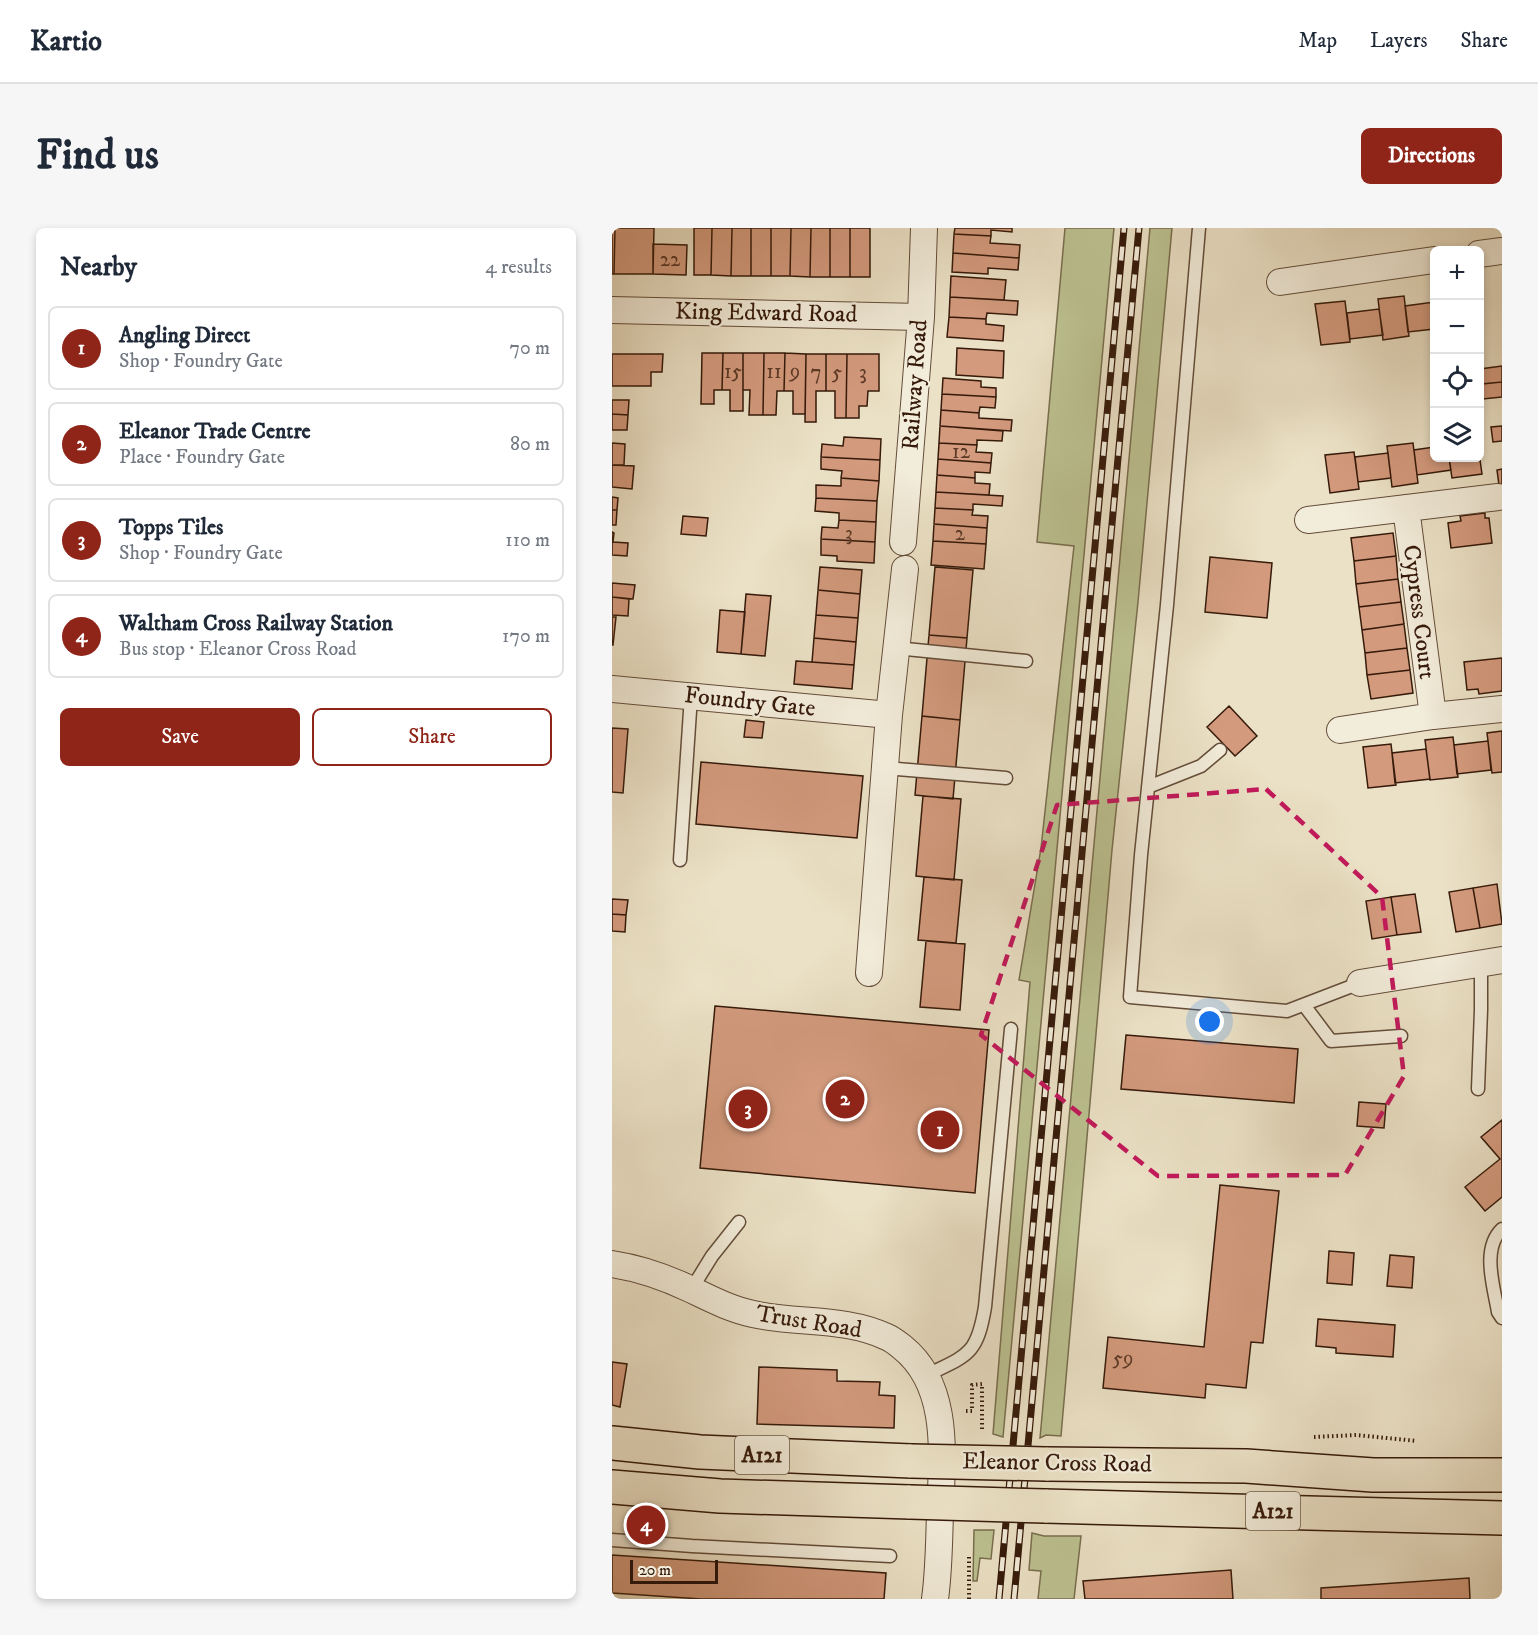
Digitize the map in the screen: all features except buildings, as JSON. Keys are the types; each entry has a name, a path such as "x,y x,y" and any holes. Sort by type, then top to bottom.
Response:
{"main road":[{"name":"Eleanor Cross Road","path":"612,1443 700,1452 911,1461 1246,1466 1373,1475 1502,1476"},
{"name":"Eleanor Cross Road","path":"612,1487 720,1496 1502,1518"}],"street":[{"name":"Railway Road","path":"903,542 921,317 924,228"},
{"path":"1484,253 1502,251"},
{"path":"1280,282 1430,261"},
{"name":"King Edward Road","path":"612,310 921,317"},
{"path":"1308,520 1498,497"},
{"name":"Cypress Court","path":"1406,508 1433,716"},
{"path":"869,973 889,715 905,569"},
{"name":"Foundry Gate","path":"612,689 889,715"},
{"path":"1340,730 1433,716 1502,709"},
{"path":"1360,983 1491,962"},
{"name":"Trust Road","path":"612,1264 638,1269 719,1304 753,1314 870,1330 889,1337 910,1354 927,1374 940,1421 942,1480 936,1599"}],"lane":[{"path":"1199,228 1167,605 1141,855 1130,997 1287,1011 1360,983"},
{"path":"896,648 1026,660"},
{"path":"680,860 691,696"},
{"path":"1148,787 1201,766 1220,750"},
{"path":"885,768 1006,778"},
{"path":"1478,1089 1481,1010 1491,962"},
{"path":"1304,1005 1331,1041 1401,1036"},
{"path":"927,1374 961,1357 973,1348 981,1331 1011,1029"},
{"path":"691,1290 712,1257 739,1222"},
{"path":"1502,1230 1496,1235 1490,1258 1498,1312 1502,1318"},
{"path":"612,1540 890,1556"}],"path":[{"path":"963,1411 972,1411 972,1385 982,1384 982,1434"},
{"path":"969,1552 969,1598"}],"highlighted area":[{"path":"1266,789 1382,897 1404,1076 1345,1175 1158,1176 981,1035 1057,805"}],"green space":[{"path":"1065,228 1114,228 1003,1437 993,1434 1030,982 1019,980 1041,848 1074,546 1037,542"},
{"path":"1150,228 1172,228 1138,602 1112,850 1061,1436 1046,1435 1040,1438"},
{"path":"974,1530 994,1530 991,1559 980,1558 977,1581 973,1581"},
{"path":"1032,1533 1044,1536 1081,1536 1074,1599 1038,1599 1041,1571 1029,1570"}],"railway":[{"path":"999,1599 1124,228"},
{"path":"1014,1599 1139,228"}],"place":[{"name":"Eleanor Trade Centre","path":"845,1099"},
{"name":"Topps Tiles","path":"748,1109"},
{"name":"Angling Direct","path":"940,1130"},
{"name":"Waltham Cross Railway Station","path":"646,1525"}]}
